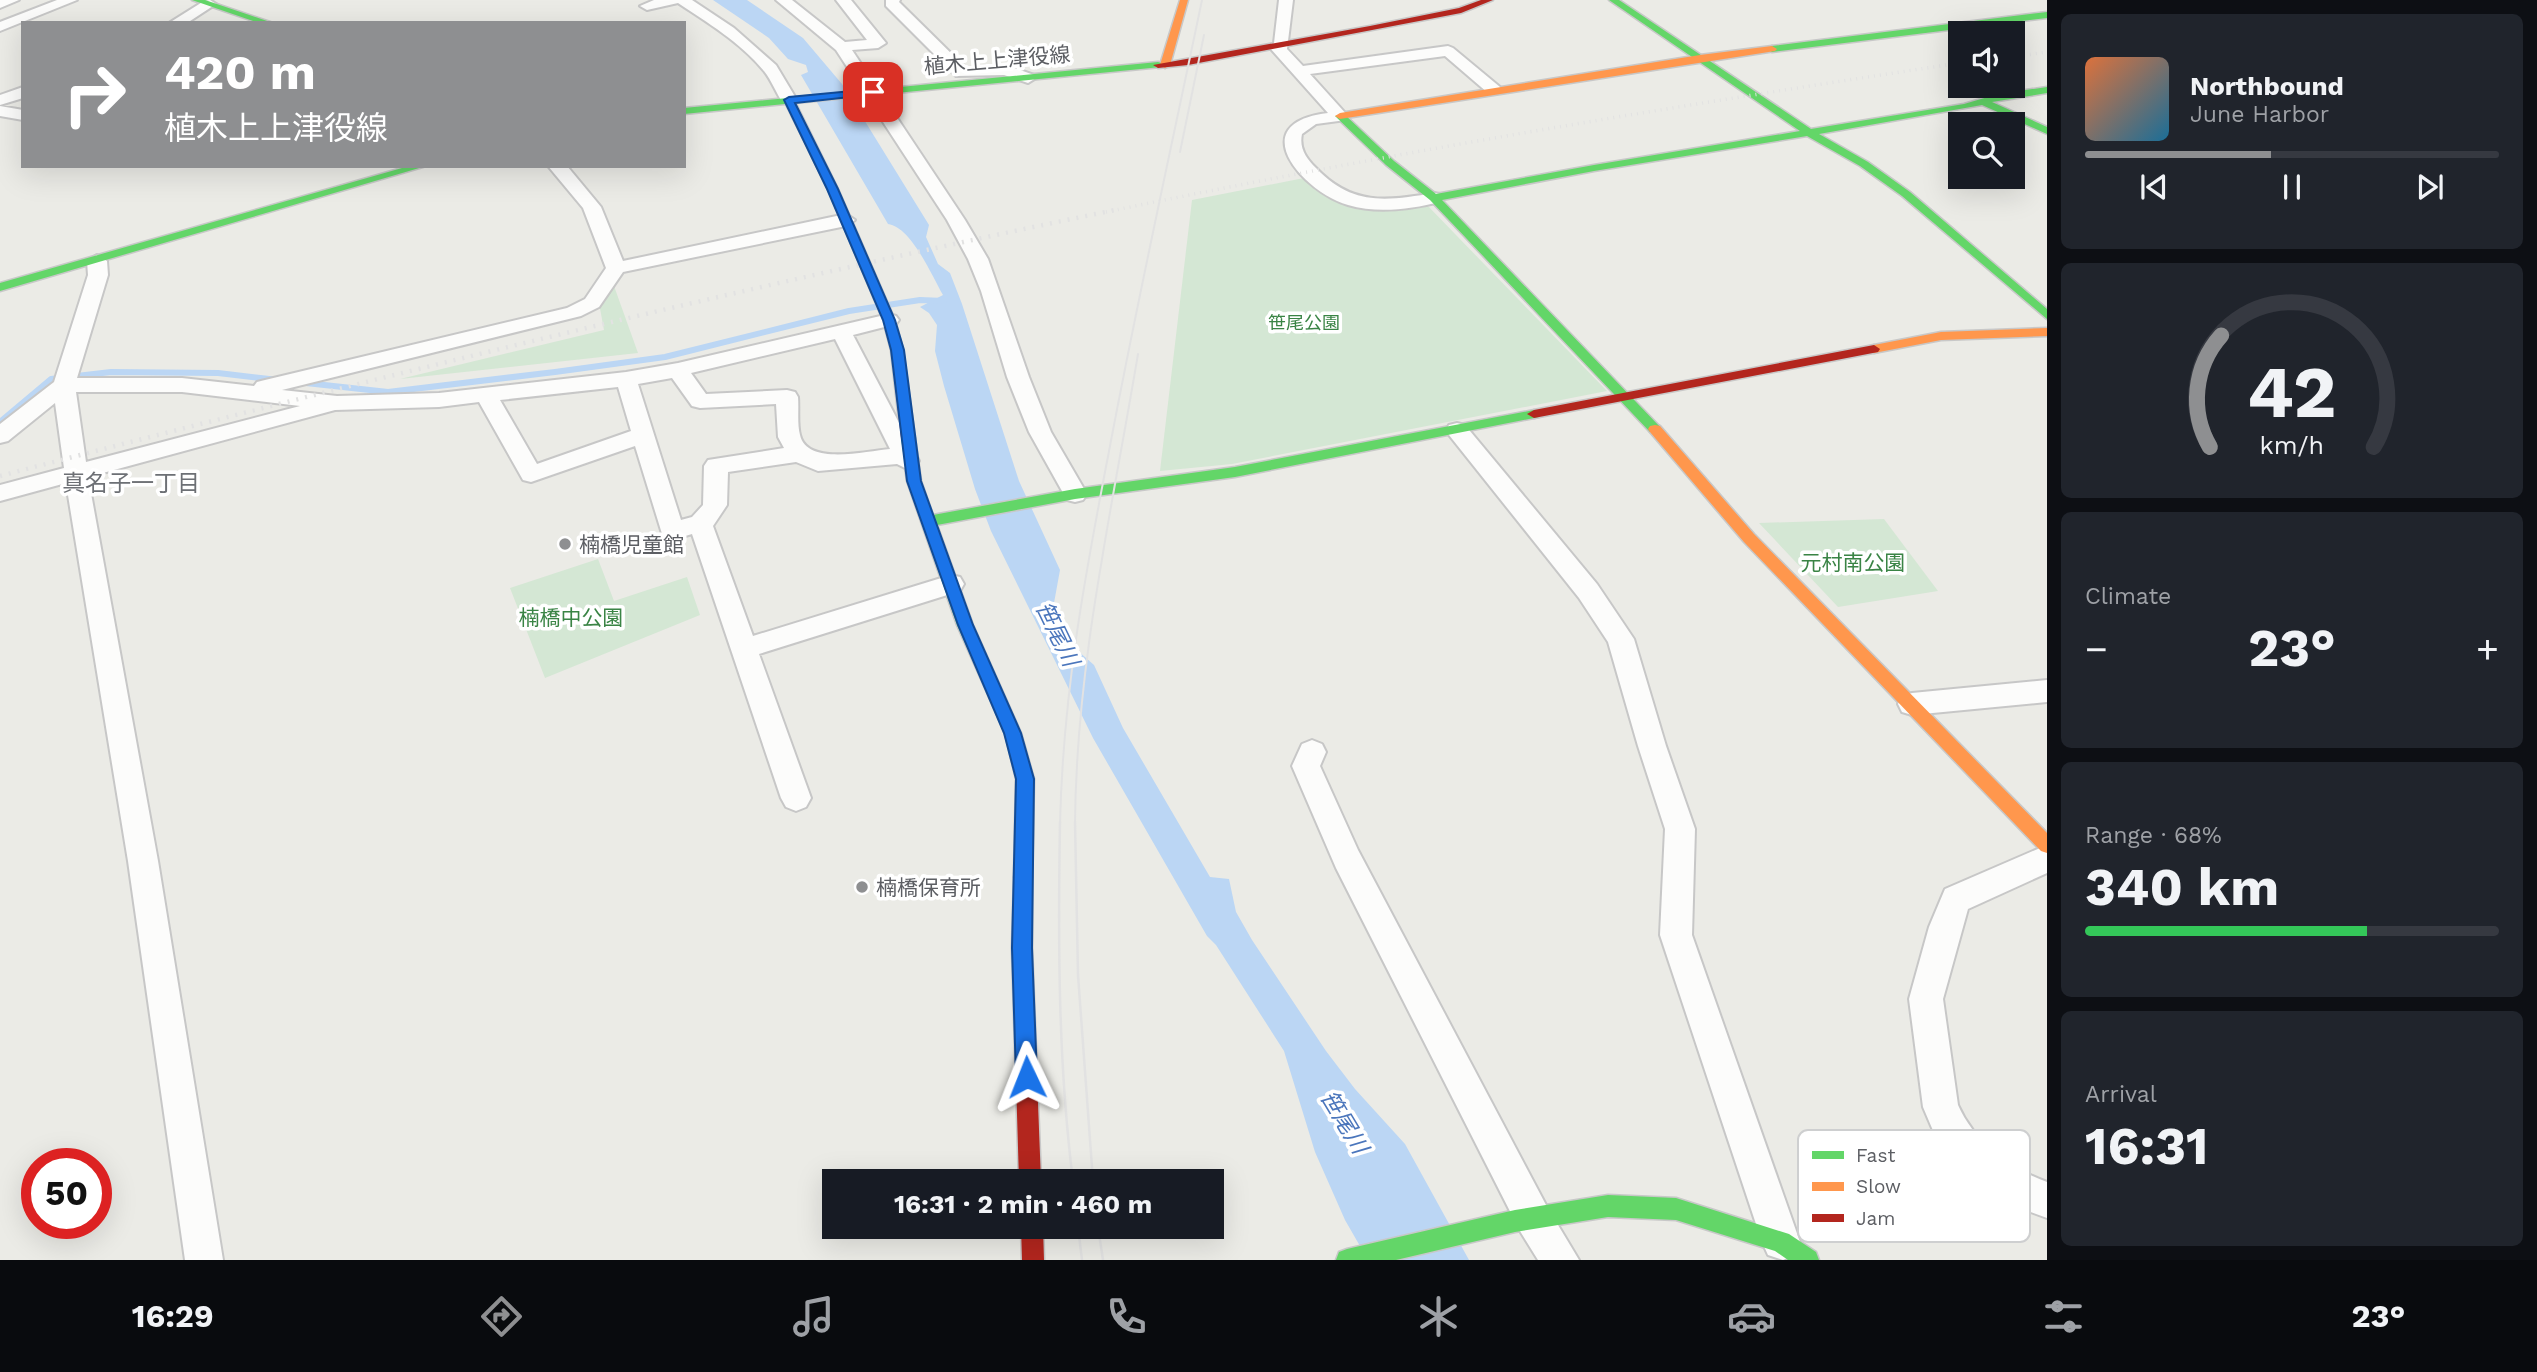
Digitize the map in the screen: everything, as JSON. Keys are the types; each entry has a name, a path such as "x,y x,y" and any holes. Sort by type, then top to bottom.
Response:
{"street":[{"path":"0,4 12,0"},
{"path":"0,27 70,0"},
{"path":"640,21 644,3 674,0"},
{"path":"682,0 730,32 758,55 779,78 793,100 889,320 897,350 909,464"},
{"path":"783,0 842,47 867,93 956,220 978,259 1035,421 1069,495"},
{"path":"842,47 878,43 843,0"},
{"path":"893,0 891,3 962,73 1006,70 1028,78"},
{"path":"1165,65 1184,0"},
{"path":"1286,0 1279,47 1298,71 1340,116 1390,163 1434,198 1628,398 1749,538 2047,845"},
{"name":"植木上上津役線","path":"686,111 1165,65 1279,47 1461,10 1489,0"},
{"path":"1613,0 1811,134 1864,164 1906,194 2047,315"},
{"path":"178,21 202,2 263,21"},
{"path":"2047,15 1700,58 1494,90 1302,124 1293,142 1295,155 1300,163 1343,198 1368,204 1399,205 2047,90"},
{"path":"1298,71 1448,51 1494,90"},
{"path":"21,93 1,102 21,116"},
{"path":"1984,102 2047,131"},
{"path":"0,287 414,168"},
{"path":"559,168 592,207 616,268"},
{"path":"250,391 574,312 592,303 616,268 846,220"},
{"path":"97,261 98,275 64,385 76,473 143,861 204,1260"},
{"path":"0,436 64,385 181,385 337,403 406,402 626,379 678,370 889,320"},
{"path":"841,331 909,464 965,625 1013,733 1025,779 1022,948 1030,1169"},
{"path":"928,521 1069,495 1235,472 1941,336 2047,332"},
{"path":"678,370 700,401 787,397 789,437 799,454"},
{"path":"626,379 672,531 700,523 712,516 715,509 716,466 799,454 818,463 909,464"},
{"path":"486,395 531,474 643,435"},
{"path":"0,493 337,403"},
{"path":"1457,430 1588,591 1621,639 1652,746 1680,828 1676,935 1782,1242"},
{"path":"700,523 796,798"},
{"path":"744,649 951,584"},
{"path":"1912,704 2047,691"},
{"path":"1312,752 1306,766 1524,1220 1560,1260"},
{"path":"1951,1130 1941,1107 1926,999 1945,927 1956,899 2047,859"},
{"path":"2030,1194 2047,1200"},
{"path":"1347,1260 1524,1220 1608,1206 1676,1209 1782,1242 1808,1260"},
{"path":"1032,1239 1033,1260"}],"green space":[{"name":"笹尾公園","path":"1304,178 1334,198 1361,208 1390,210 1427,205 1607,391 1232,464 1160,471 1192,200"},
{"path":"614,286 638,353 400,379 604,330 599,303"},
{"name":"元村南公園","path":"1884,519 1938,591 1838,607 1759,523"},
{"name":"楠橋中公園","path":"598,559 614,601 687,577 700,615 545,678 510,588"}],"water":[{"name":"笹尾川","path":"713,0 747,0 803,38 842,84 929,225 926,237 938,264 950,273 1019,481 1060,570 1052,614 1069,643 1094,665 1123,728 1210,877 1229,879 1236,912 1252,940 1326,1051 1355,1089 1405,1144 1469,1260 1368,1260 1345,1220 1315,1152 1284,1051 1216,945 1207,936 1093,738 991,531 975,489 944,386 935,351 937,325 929,313 920,307 943,295 912,242 905,233 888,224 801,75 808,72 806,65 788,59 769,38"}],"waterway":[{"path":"297,382 388,392 555,372 665,357 849,311 920,300 944,301"},
{"path":"0,422 51,379 111,372 218,373 278,380"}],"tram line":[{"path":"1060,824 1066,727 1084,587 1132,334 1202,0"},
{"path":"1180,152 1204,35"},
{"path":"1075,823 1077,765 1089,647 1138,354"},
{"path":"1060,822 1060,1002 1064,1091 1072,1169"},
{"path":"1075,823 1078,975 1092,1169"},
{"path":"1079,1239 1082,1260"},
{"path":"1100,1239 1103,1260"}],"railway":[{"path":"2025,55 2047,52"},
{"path":"1106,212 1532,132 1948,65"},
{"path":"0,476 278,404 695,302 1115,210"}],"traffic: fast":[{"path":"196,0 263,21"},
{"path":"1613,0 1811,134 1864,164 1906,194 2047,315"},
{"path":"1772,49 2047,15"},
{"path":"686,111 1158,65"},
{"path":"1434,198 1594,168 1965,107 1998,97 2047,90"},
{"path":"1984,102 2047,131"},
{"path":"1340,116 1390,163 1434,198 1655,429"},
{"path":"0,287 414,168"},
{"path":"928,521 1075,494 1235,472 1534,414"},
{"path":"908,438 914,481 965,625 1013,733 1025,779 1023,877"},
{"path":"1347,1260 1515,1221 1608,1206 1676,1209 1781,1242 1808,1260"}],"traffic: slow":[{"path":"1165,65 1184,0"},
{"path":"1340,116 1700,58 1772,49"},
{"path":"1874,349 1941,336 2047,332"},
{"path":"1655,429 1749,538 2047,845"}],"traffic: jam":[{"path":"1158,65 1370,29 1461,10 1489,0"},
{"path":"789,100 833,189 889,320 897,350 908,438"},
{"path":"1534,414 1874,349"},
{"path":"1023,877 1022,948 1030,1169"},
{"path":"1032,1239 1033,1260"}],"place":[{"name":"楠橋児童館","path":"565,544"},
{"name":"楠橋保育所","path":"862,887"}],"district":[{"name":"真名子一丁目","path":"131,483"}],"route":[{"path":"873,92 789,100 832,189 889,320 897,350 914,481 965,625 1013,733 1025,779 1022,948 1027,1077"}]}
